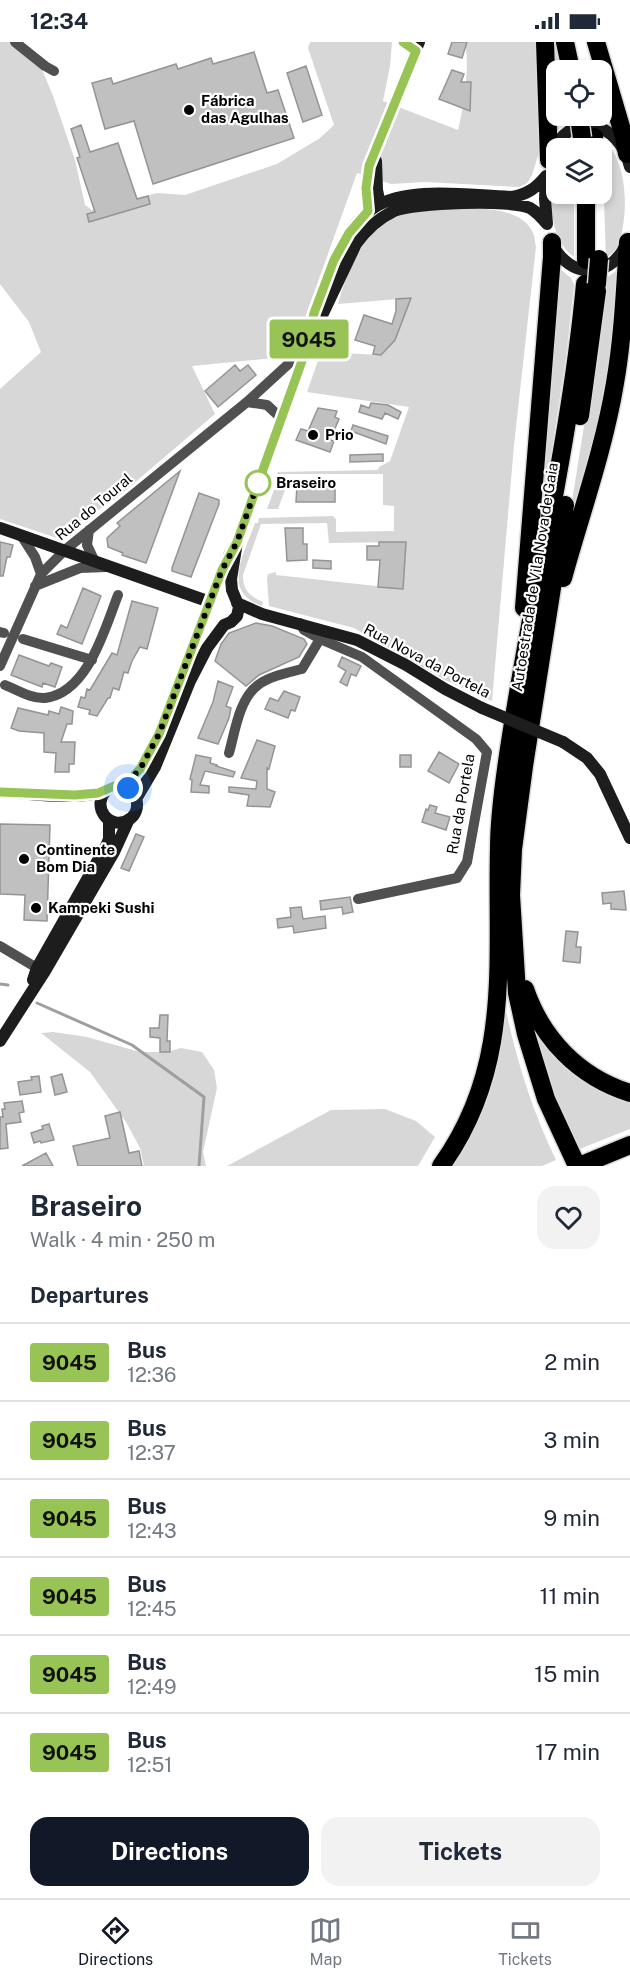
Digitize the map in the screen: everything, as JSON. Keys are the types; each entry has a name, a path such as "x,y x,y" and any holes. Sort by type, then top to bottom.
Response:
{"highway":[{"path":"545,42 547,138"},
{"path":"565,42 569,60"},
{"path":"578,42 582,60"},
{"path":"596,42 624,137 628,160"},
{"name":"Autoestrada de Vila Nova de Gaia","path":"587,204 592,260"},
{"name":"Autoestrada de Vila Nova de Gaia","path":"516,967 511,913 511,876 516,824 538,666 585,389 597,204"},
{"path":"538,666 608,418 621,338 629,239"},
{"path":"516,705 552,242"},
{"name":"Autoestrada de Vila Nova de Gaia","path":"500,954 498,895 500,822 516,705 591,284"},
{"path":"500,954 532,1088 553,1129 578,1166 630,1145"},
{"path":"441,1166 462,1134 484,1082 494,1037 500,954"},
{"path":"516,967 536,1017 557,1047 573,1063 592,1076 630,1093"},
{"path":"516,967 517,993 530,1050 566,1166"}],"main road":[{"path":"136,799 155,767 190,681 207,648 239,612 231,579 231,566 237,542 307,347 347,259 376,210 367,175 417,46 403,42"},
{"path":"560,138 567,132 586,126 602,128 619,141 628,160"},
{"path":"307,347 314,313 334,260 349,233 376,210 401,198 425,194 512,197 523,195 532,191 546,171"},
{"path":"546,189 547,224 552,242 557,253 573,267 603,269 618,258 629,239"},
{"path":"376,210 394,211 408,207 441,204 515,205 530,208 547,224"},
{"path":"0,528 210,604"},
{"path":"0,792 75,795 98,793 109,788 124,786 140,769 154,745 222,570 237,542"},
{"path":"210,604 220,594 225,594 236,601"},
{"name":"Rua Nova da Portela","path":"236,601 262,614 357,640 482,708 563,742 587,758 600,774 630,838"},
{"path":"210,604 214,622 229,622"},
{"name":"Rua Nova da Portela","path":"229,622 262,614"},
{"path":"0,1041 45,971 136,810 136,799 132,791 124,786"},
{"path":"101,809 102,797 109,788"},
{"path":"25,1001 37,968 109,839 109,820 101,809 75,795"},
{"path":"109,820 119,823 129,819"}],"street":[{"path":"15,42 45,66 54,70"},
{"name":"Rua do Toural","path":"0,666 41,574 65,550 247,402 307,347"},
{"path":"247,402 267,405 281,418"},
{"path":"89,530 87,545 95,562"},
{"path":"21,535 35,557 41,574"},
{"path":"35,586 80,568 109,567"},
{"path":"5,686 33,697 45,698 61,693 72,686 92,660 118,595"},
{"name":"Rua da Portela","path":"300,623 304,630 320,639 362,657 476,739 488,752 466,862 457,878 358,899"},
{"path":"23,639 92,660"},
{"path":"229,753 244,703 257,686 275,676 302,669 320,639"},
{"path":"0,946 37,968"}],"shaded area":[{"path":"0,42 14,42 37,57 75,160 85,205 92,210 157,193 185,195 277,164 320,138 334,125 308,48 310,42 392,42 383,101 458,130 467,75 465,42 535,42 541,146 532,175 527,183 519,187 425,182 391,184 357,173 297,340 284,357 192,366 215,414 119,496 57,538 0,519 0,389 41,352 29,322 0,284"},
{"path":"550,42 557,42 560,60 551,60"},
{"path":"612,150 622,175 625,207 621,237 616,249 606,259 604,204 612,204"},
{"path":"552,204 574,204 574,257 559,238 552,214"},
{"path":"432,209 488,209 503,212 516,216 526,223 535,238 536,247 514,445 492,701 445,680 354,628 269,606 268,574 276,572 276,575 403,589 406,542 329,543 327,523 261,524 243,575 246,589 263,602 262,606 249,600 242,591 239,581 242,558 259,518 333,516 336,519 336,532 394,531 394,506 383,505 383,474 277,474 278,472 378,470 390,461 409,407 307,392 321,352 381,355 395,340 410,298 338,304 352,264 376,231 400,215"},
{"path":"554,264 571,278 574,285 566,357 539,533"},
{"path":"621,269 604,408 565,545 606,278"},
{"path":"278,479 289,479 278,509 267,509 274,490 280,489"},
{"path":"503,996 524,1080 556,1160 542,1166 446,1166"},
{"path":"534,1022 630,1097 630,1129 577,1150 536,1051"},
{"path":"53,1032 87,1037 140,1052 167,1052 181,1048 202,1052 214,1070 217,1088 203,1152 206,1166 144,1166 140,1148 126,1122 90,1072 41,1033"},
{"path":"385,1109 416,1121 435,1137 418,1166 227,1166 331,1110"}],"building":[{"path":"452,42 467,42 462,58 448,54"},
{"path":"254,52 267,93 278,90 294,138 153,184 134,121 105,129 92,83 111,78 113,84 176,64 178,69 211,58 213,64"},
{"path":"306,66 322,115 303,122 287,73"},
{"path":"452,70 464,74 461,82 471,82 470,111 439,99"},
{"path":"81,125 90,152 118,143 137,199 148,196 150,204 89,222 87,214 95,212 77,158 80,157 71,129"},
{"path":"411,298 395,340 381,355 373,354 375,346 355,340 364,315 392,324 396,311 396,299"},
{"path":"235,365 240,371 248,365 256,375 218,407 205,391"},
{"path":"371,403 388,405 401,412 398,419 385,413 382,419 359,412 361,405 369,408"},
{"name":"Prio","path":"318,408 337,411 335,417 339,419 330,440 334,441 330,452 296,440 301,429 308,431"},
{"path":"353,425 388,436 386,444 351,431"},
{"path":"383,454 383,461 350,462 350,455"},
{"path":"180,471 146,563 122,555 123,553 108,547 107,538 120,526 117,523"},
{"path":"316,482 335,483 335,502 296,502 297,485 316,485"},
{"path":"199,493 219,500 219,504 191,577 172,571 172,568"},
{"path":"285,528 303,528 303,544 307,544 307,560 287,561"},
{"path":"0,542 13,545 10,557 7,557 3,576 0,576"},
{"path":"379,542 406,542 403,589 378,587 380,560 367,560 367,546 379,546"},
{"path":"313,560 331,561 331,569 313,568"},
{"path":"83,588 101,596 82,644 57,634 61,625 67,628"},
{"path":"132,601 158,608 147,649 140,647 128,673 124,672 119,690 113,688 110,698 97,716 89,714 90,710 78,707 81,697 85,698 87,689 90,690 112,653 117,655"},
{"path":"256,623 272,626 304,639 307,644 299,657 259,675 246,686 215,661 221,644 229,633"},
{"path":"19,655 49,666 51,663 62,667 55,687 43,683 42,687 11,675"},
{"path":"342,657 361,666 356,676 351,674 347,686 340,682 346,671 338,666"},
{"path":"218,681 233,687 226,706 231,708 229,718 218,744 198,738 213,702"},
{"path":"284,691 300,697 295,711 291,710 288,718 265,709 270,698 278,701"},
{"path":"61,707 73,711 72,724 67,724 61,742 75,742 74,764 69,764 69,772 55,772 56,753 44,752 44,733 11,728 18,708 48,715 49,711 59,714"},
{"path":"257,740 275,746 269,769 267,768 267,789 275,792 270,807 247,806 249,795 229,792 229,787 256,789 257,781 241,778"},
{"path":"439,752 459,764 449,783 428,771"},
{"path":"196,755 211,758 210,763 235,772 233,777 205,771 200,785 209,786 209,793 191,792 192,780 190,779"},
{"path":"400,755 411,755 411,767 400,767"},
{"path":"430,805 437,807 435,813 450,817 446,830 422,822 426,809 428,810"},
{"name":"Continente Bom Dia","path":"0,824 50,825 47,921 24,920 25,895 0,894"},
{"path":"136,834 144,837 129,871 121,868"},
{"path":"624,891 626,910 611,909 611,903 603,904 602,893"},
{"path":"350,897 353,912 343,914 342,907 321,910 320,901"},
{"path":"301,907 303,919 325,916 326,928 294,933 293,926 278,928 277,919 291,917 290,908"},
{"path":"566,931 578,932 576,947 581,947 580,963 563,961"},
{"path":"160,1015 168,1015 167,1041 170,1041 170,1052 160,1052 160,1038 150,1037 150,1028 159,1028"},
{"path":"62,1074 67,1092 55,1095 51,1077"},
{"path":"39,1076 41,1092 20,1095 18,1082 32,1080 31,1077"},
{"path":"22,1101 24,1112 19,1113 21,1122 6,1124 8,1148 0,1149 0,1117 3,1117 4,1103"},
{"path":"120,1112 129,1153 139,1151 142,1166 78,1166 73,1146 110,1138 105,1116"},
{"path":"49,1124 54,1140 34,1143 31,1133"},
{"path":"46,1153 53,1166 22,1166"}],"waterway":[{"path":"0,984 8,985"},
{"path":"37,1003 132,1045 204,1097 199,1166"}],"bus line":[{"name":"9045","path":"0,792 75,795 98,793 114,786 124,786 148,758 222,570 237,542 307,347 314,313 334,260 349,233 368,211 366,188 369,166 416,51 403,42"}],"place":[{"name":"Fábrica das Agulhas","path":"189,110"},
{"name":"Prio","path":"313,435"},
{"name":"Braseiro","path":"258,483"},
{"name":"Continente Bom Dia","path":"24,859"},
{"name":"Kampeki Sushi","path":"36,908"}],"route":[{"path":"128,788 124,786 148,758 159,734 222,570 237,542 258,483"}]}
